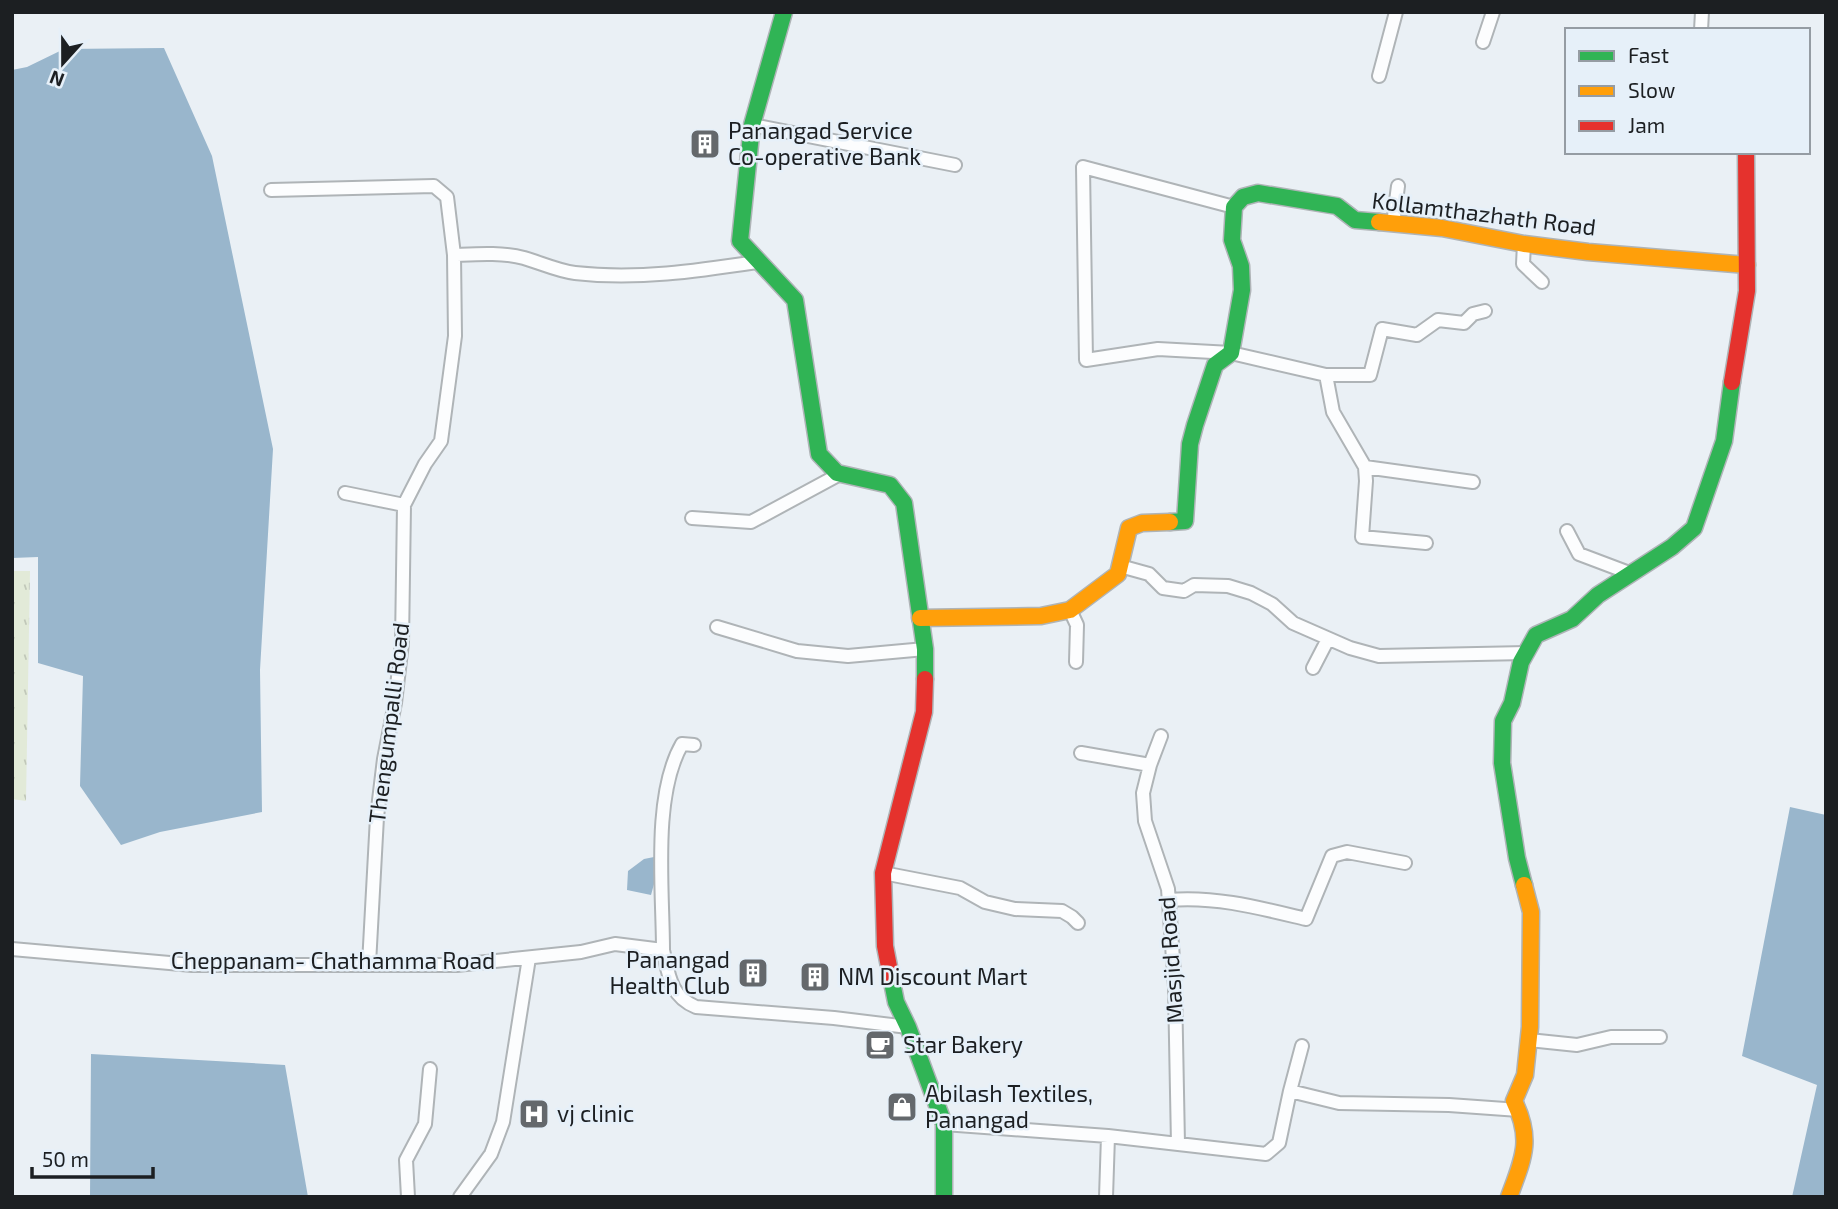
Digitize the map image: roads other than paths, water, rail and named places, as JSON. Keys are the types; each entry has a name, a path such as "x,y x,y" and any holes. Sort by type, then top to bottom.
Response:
{"street":[{"path":"784,12 752,125 740,241 795,300 819,454 840,474 890,485 904,503 925,649 924,712 883,873 885,946 896,1002 944,1124 944,1197"},
{"path":"1379,76 1395,12"},
{"path":"1483,42 1493,12"},
{"path":"752,125 955,166"},
{"path":"1509,1197 1528,1142 1523,1118 1516,1106 1525,1075 1529,1040 1531,912 1517,858 1502,763 1503,721 1513,703 1521,662 1536,635 1572,619 1598,595 1672,547 1694,528 1724,441 1737,341 1747,291 1746,154"},
{"path":"920,618 1041,616 1070,610 1118,574 1129,528 1142,523 1185,521 1190,444 1215,365 1231,353 1242,290 1241,265 1232,240 1234,207 1083,167 1086,360 1158,349 1231,353 1326,375 1370,375 1382,329 1417,335 1438,320 1464,323 1473,314 1485,311"},
{"name":"Thengumpalli Road","path":"271,190 434,186 447,197 454,255 455,336 441,441 425,464 404,505 402,643 396,703 376,817 369,964"},
{"path":"1393,224 1398,186"},
{"name":"Kollamthazhath Road","path":"1234,207 1243,197 1258,193 1337,206 1354,220 1442,228 1524,244 1588,252 1747,265"},
{"path":"1524,244 1523,264 1542,282"},
{"path":"454,255 509,256 572,273 632,276 697,271 758,262"},
{"path":"1326,375 1333,412 1365,467 1362,537 1426,543"},
{"path":"1365,467 1473,482"},
{"path":"692,517 751,522 840,474"},
{"path":"345,493 404,505"},
{"path":"1567,531 1579,554 1632,574"},
{"path":"1120,566 1149,574 1163,588 1184,591 1194,585 1228,586 1251,593 1272,604 1293,624 1379,656 1527,653"},
{"path":"1070,610 1077,625 1076,662"},
{"path":"717,627 797,651 849,656 925,649"},
{"path":"1313,668 1328,639"},
{"name":"Masjid Road","path":"1161,736 1143,793 1145,821 1168,889 1175,987 1178,1144"},
{"path":"694,745 682,744 673,760 664,799 663,950 670,982 682,1001 696,1007 908,1027"},
{"path":"1081,753 1150,765"},
{"path":"1169,900 1199,897 1239,903 1306,919 1332,856 1346,852 1405,863"},
{"path":"883,873 960,888 985,902 1015,909 1062,911 1078,923"},
{"name":"Cheppanam- Chathamma Road","path":"12,949 192,965 457,965 581,952 615,944 663,950"},
{"path":"460,1197 491,1154 503,1122 529,958"},
{"path":"1529,1040 1577,1045 1611,1037 1660,1037"},
{"path":"944,1124 1108,1136 1266,1154 1279,1143 1302,1046"},
{"path":"408,1197 406,1160 425,1124 430,1069"},
{"path":"1290,1091 1339,1103 1516,1106"},
{"path":"1106,1197 1108,1136"}],"water":[{"path":"164,48 212,156 273,449 260,670 262,812 160,832 121,845 80,786 83,676 38,663 38,557 12,558 12,70 27,67 64,49"},
{"path":"1790,807 1826,815 1826,1197 1792,1197 1817,1085 1742,1056"},
{"path":"659,856 651,895 627,890 628,871 644,859"},
{"path":"91,1054 285,1065 308,1197 90,1197"}],"place":[{"name":"Panangad Service Co-operative Bank","path":"705,144"},
{"name":"Panangad Health Club","path":"753,973"},
{"name":"NM Discount Mart","path":"815,977"},
{"name":"Star Bakery","path":"880,1045"},
{"name":"Abilash Textiles, Panangad","path":"902,1107"},
{"name":"vj clinic","path":"534,1114"}]}
